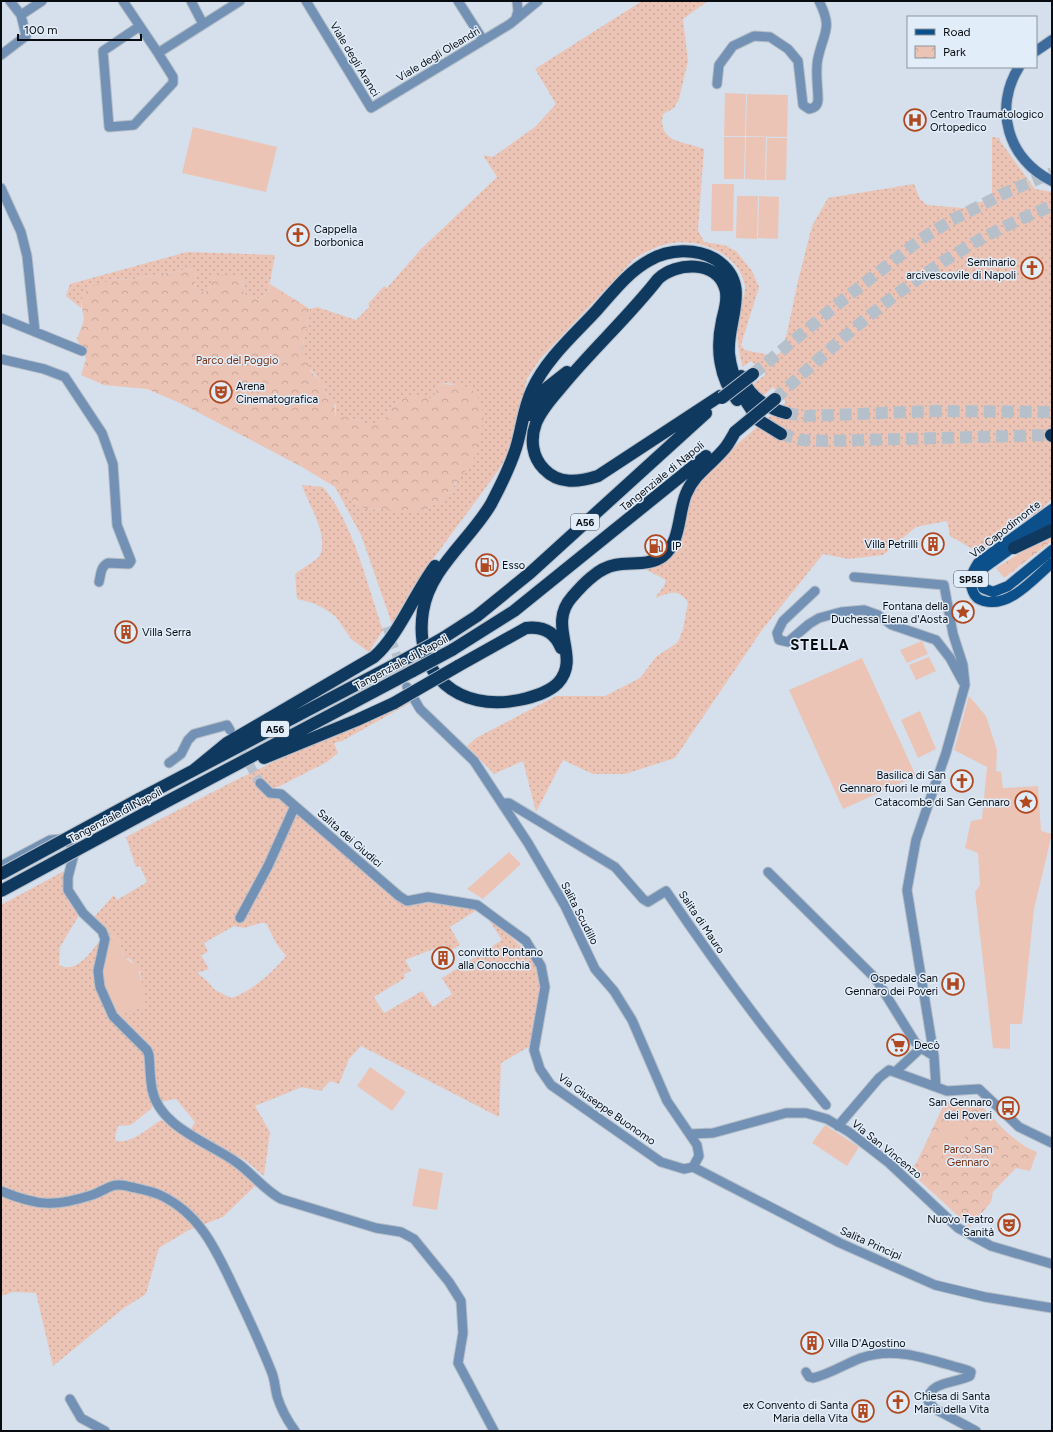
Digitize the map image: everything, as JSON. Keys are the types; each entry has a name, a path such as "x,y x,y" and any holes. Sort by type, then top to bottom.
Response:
{"highway":[{"path":"735,432 725,448 698,473 689,487 673,542 667,552 650,562 616,565 602,570 570,599 564,611 561,623 567,657 566,668 560,680 550,689 533,697 513,701 483,702 456,693 437,676 426,655 422,638 422,618 428,593 434,580 490,505 512,460 526,404 543,370 624,281 640,266 658,256 678,252 698,253 713,258 727,270 734,283 736,297 729,341 731,368 741,394 759,420"},
{"path":"753,374 739,384 721,397 608,471 581,481 558,478 544,470 536,457 533,444 533,432 543,410 589,354 662,275 669,271 685,267 709,270 721,279 727,294 720,344 721,363 726,382 733,396 745,411 781,434"},
{"path":"733,314 734,349 743,380 751,393 761,402 774,410 786,413"},
{"path":"213,779 343,726 394,703 458,666 520,630 532,627 544,629 556,638 562,653 559,671 549,684 520,695 492,697 468,693 451,684 437,666 429,646 427,620 431,601 443,576 494,509 507,486 520,454 528,418 535,402 544,390 589,354"},
{"name":"Tangenziale di Napoli","path":"1,874 139,799 409,657 443,638 477,616 519,582 721,397"},
{"name":"Tangenziale di Napoli","path":"1,891 147,812 213,779 452,650 491,627 531,598 775,399"},
{"path":"632,469 671,444"},
{"path":"194,770 227,743 357,668 380,651 392,635 427,577 492,490 512,460"},
{"path":"1014,548 1052,530"}],"main road":[{"path":"1037,50 1052,40"},
{"path":"1018,68 1011,83 1008,94 1006,110 1009,134 1012,142 1032,168 1052,181"},
{"name":"Via Capodimonte","path":"1052,509 978,563 972,572 970,583 973,593 979,600 990,602 1002,601 1013,595 1052,563"},
{"name":"Via Capodimonte","path":"1052,519 1014,548 988,564 980,573 981,584 987,591 993,592 1008,586 1052,550"}],"street":[{"path":"1,55 26,36 21,16 10,1"},
{"path":"21,16 42,1"},
{"path":"123,1 140,26 158,53 173,77 173,83 134,125 109,127 103,51 140,26"},
{"path":"191,1 203,24"},
{"path":"158,53 240,1"},
{"name":"Viale degli Aranci","path":"306,1 371,108"},
{"path":"458,1 483,40"},
{"path":"516,18 518,11 517,1"},
{"name":"Viale degli Oleandri","path":"371,108 483,40 538,1"},
{"path":"717,84 719,65 733,46 754,36 770,37 795,55 799,68 803,105 809,109 814,108 818,104 818,58 827,32 826,16 820,2"},
{"path":"1,188 5,209 21,232 27,256 35,332"},
{"path":"22,326 34,316"},
{"path":"1,318 82,351"},
{"path":"1,359 44,369 65,378 102,433 111,455 117,525 130,558 129,564 105,564 102,567 99,582"},
{"path":"854,576 944,585 954,634 963,665 965,685 946,754 916,840 907,890 934,1056 936,1087"},
{"path":"815,591 783,621 777,633 779,640 788,642 809,624 819,618 841,612 864,610 878,615 892,625 936,640 950,658 965,685"},
{"name":"Salita Scudillo","path":"408,687 420,709 474,761 528,843 564,906 595,970 614,991 632,1020 668,1101 697,1145 699,1156 693,1167"},
{"path":"169,763 181,754 188,740 194,734 227,725 230,730"},
{"name":"Salita dei Giudici","path":"260,783 270,793 281,794 399,896 408,901 428,897"},
{"name":"Salita di Mauro","path":"502,803 509,803 615,867 643,899 648,902 666,891 706,951 790,1062 826,1105"},
{"path":"240,918 268,866 295,806"},
{"path":"1,866 50,840 62,839 71,844 74,854 68,877 68,890 83,913 105,935 105,944 98,971 100,987 116,1019 147,1050 149,1055 152,1090 162,1111 180,1127 248,1170 274,1195 281,1199 376,1228 401,1232 411,1236 449,1282 461,1301 463,1333 458,1363 494,1431"},
{"path":"768,872 876,979 915,1042 921,1048 934,1056"},
{"name":"Via Giuseppe Buonomo","path":"428,897 477,905 526,941 541,966 546,987 534,1050 540,1069 551,1085 661,1162 684,1169 693,1167"},
{"path":"838,1126 879,1078 892,1071 921,1048"},
{"path":"892,1071 947,1091 979,1089 1019,1127 1052,1143"},
{"name":"Via San Vincenzo","path":"690,1134 713,1133 786,1113 806,1113 827,1119 889,1163 958,1228 991,1246 1052,1264"},
{"name":"Salita Principi","path":"693,1167 840,1243 935,1285 985,1297 1052,1308"},
{"path":"1,1191 29,1202 46,1204 79,1199 94,1194 112,1185 120,1184 160,1195 174,1204 203,1230 214,1246 270,1368 285,1417 295,1431"},
{"path":"806,1372 808,1377 813,1378 875,1354 899,1352 967,1370 971,1372 970,1376 935,1388 929,1394 928,1401 935,1409 976,1431"},
{"path":"70,1399 81,1418 105,1431"}],"green space":[{"path":"642,1 708,1 683,19 688,61 679,99 674,108 663,114 662,124 664,131 674,140 704,149 698,230 704,242 724,245 736,251 752,271 759,287 741,345 745,350 769,355 777,355 780,353 786,337 812,226 828,198 914,184 920,199 927,205 963,208 971,204 989,200 992,193 992,137 1000,138 1000,141 1035,189 1052,192 1052,499 1042,509 978,552 950,536 947,521 916,527 883,555 848,559 823,554 762,630 675,758 625,774 593,774 563,760 536,812 523,761 494,774 467,746 476,738 556,696 605,696 640,678 656,657 678,642 683,629 688,602 677,593 669,593 655,598 664,586 666,580 643,568 657,564 698,478 786,402 773,387 761,398 750,387 766,374 751,361 743,367 739,352 738,330 745,288 741,274 726,256 703,245 691,243 679,242 663,245 634,259 540,359 527,379 510,450 498,471 416,582 392,624 361,535 335,487 365,509 424,511 442,500 457,482 470,389 448,383 441,384 435,392 434,399 407,398 402,400 393,406 385,419 380,423 365,423 348,417 336,417 336,406 327,394 319,379 308,366 302,349 310,309 317,307 356,320 370,306 368,304 384,286 387,288 421,249 497,177 483,155 493,157 535,127 556,104 535,69"},
{"path":"725,93 746,94 745,136 724,136"},
{"path":"747,94 788,95 787,137 746,136"},
{"path":"193,127 277,147 266,192 182,173"},
{"path":"724,137 745,137 744,179 724,179"},
{"path":"746,137 766,137 765,180 745,179"},
{"path":"767,138 787,138 786,180 766,180"},
{"path":"712,184 734,184 733,231 711,231"},
{"path":"737,196 758,196 757,239 736,238"},
{"path":"759,196 779,197 778,239 758,238"},
{"path":"187,252 275,255 268,293 261,299 247,297 242,289 243,277 211,286 205,292 196,291 195,268 134,279 111,280 81,300 81,308 66,296 70,284"},
{"name":"Parco del Poggio","path":"195,268 196,291 205,292 211,286 212,275 243,276 242,289 247,297 261,299 268,293 270,284 310,309 302,349 312,373 319,379 334,403 336,417 348,417 365,423 380,423 385,419 393,406 402,399 412,396 423,396 434,399 435,392 441,384 457,385 470,389 477,394 484,415 480,439 473,461 442,500 424,511 365,509 335,487 302,467 182,404 147,389 104,385 81,375 86,359 77,339 84,320 81,300 90,287 111,280 134,279"},
{"path":"302,485 323,487 334,502 343,519 359,556 383,630 369,652 351,639 336,617 313,603 297,599 295,574 318,558 322,550 321,532 318,522"},
{"path":"1052,533 1052,541 1004,578 996,568"},
{"path":"922,641 928,654 907,663 900,650"},
{"path":"929,657 936,671 916,680 909,665"},
{"path":"862,658 916,776 843,809 789,690"},
{"path":"969,696 986,716 997,750 996,771 1001,772 1003,788 1038,786 1041,831 1052,834 1034,909 1022,1024 1010,1024 1010,1049 993,1048 975,892 980,885 978,853 965,848 971,821 982,819 987,767 954,750"},
{"path":"407,700 410,703 342,741 334,743 338,753 327,762 278,787 271,788 263,780 257,784 267,795 285,802 392,895 408,906 434,902 480,908 450,927 460,945 448,952 444,945 405,960 411,971 404,974 405,978 374,997 384,1013 422,991 433,1007 452,994 442,978 502,940 487,917 488,915 533,958 540,984 539,1009 530,1046 501,1063 499,1117 361,1046 349,1059 339,1084 330,1081 321,1091 302,1087 255,1106 270,1132 264,1176 246,1161 191,1129 195,1122 176,1099 160,1102 156,1089 151,1055 119,1017 122,1012 145,1007 140,972 131,960 124,957 119,940 108,933 94,917 114,895 117,900 147,882 140,866 136,867 126,837 232,782 290,754 356,727","holes":["266,923 276,943 286,956 268,975 254,986 231,998 215,990 197,973 209,969 201,955 208,952 204,943 234,926 244,928"]},
{"path":"920,711 936,749 918,758 901,720"},
{"path":"509,852 521,864 483,899 467,889"},
{"path":"66,870 64,883 65,893 78,917 60,947 59,965 72,967 78,964 84,960 102,938 97,985 146,1056 153,1105 152,1108 131,1125 118,1126 115,1137 116,1141 134,1138 161,1120 233,1165 256,1185 223,1217 189,1230 159,1248 146,1294 124,1308 53,1366 36,1293 13,1292 1,1296 1,905"},
{"path":"108,933 119,940 124,957 138,967 146,1005 145,1007 123,1012 119,1017 108,998 102,982 102,971"},
{"path":"370,1067 406,1092 392,1111 357,1086"},
{"name":"Parco San Gennaro","path":"975,1099 1011,1136 1037,1152 1030,1171 1016,1168 993,1192 991,1202 970,1227 908,1170 916,1164 944,1104 950,1101"},
{"path":"951,1118 970,1127 953,1161 935,1152"},
{"path":"825,1125 859,1147 847,1166 812,1143"},
{"path":"419,1168 443,1173 437,1210 412,1206"}],"tunnel":[{"path":"753,374 839,303 921,239 952,220 1009,191 1052,173"},
{"path":"775,399 871,314 938,265 974,243 1012,223 1052,206"},
{"path":"786,413 805,416 935,411 1052,412"},
{"path":"781,434 802,440 827,441 1051,435"},
{"path":"387,627 406,682"},
{"path":"236,741 260,783"}],"place":[{"name":"Centro Traumatologico Ortopedico","path":"915,120"},
{"name":"Cappella borbonica","path":"298,235"},
{"name":"Seminario arcivescovile di Napoli","path":"1032,268"},
{"name":"Arena Cinematografica","path":"221,392"},
{"name":"Villa Petrilli","path":"933,544"},
{"name":"IP","path":"656,546"},
{"name":"Esso","path":"487,565"},
{"name":"Fontana della Duchessa Elena d'Aosta","path":"963,612"},
{"name":"Villa Serra","path":"126,632"},
{"name":"Basilica di San Gennaro fuori le mura","path":"962,781"},
{"name":"Catacombe di San Gennaro","path":"1026,802"},
{"name":"convitto Pontano alla Conocchia","path":"443,958"},
{"name":"Ospedale San Gennaro dei Poveri","path":"953,984"},
{"name":"Decò","path":"898,1045"},
{"name":"San Gennaro dei Poveri","path":"1008,1108"},
{"name":"Nuovo Teatro Sanità","path":"1009,1225"},
{"name":"Villa D'Agostino","path":"812,1343"},
{"name":"Chiesa di Santa Maria della Vita","path":"898,1402"},
{"name":"ex Convento di Santa Maria della Vita","path":"863,1411"}],"district":[{"name":"STELLA","path":"820,645"}]}
